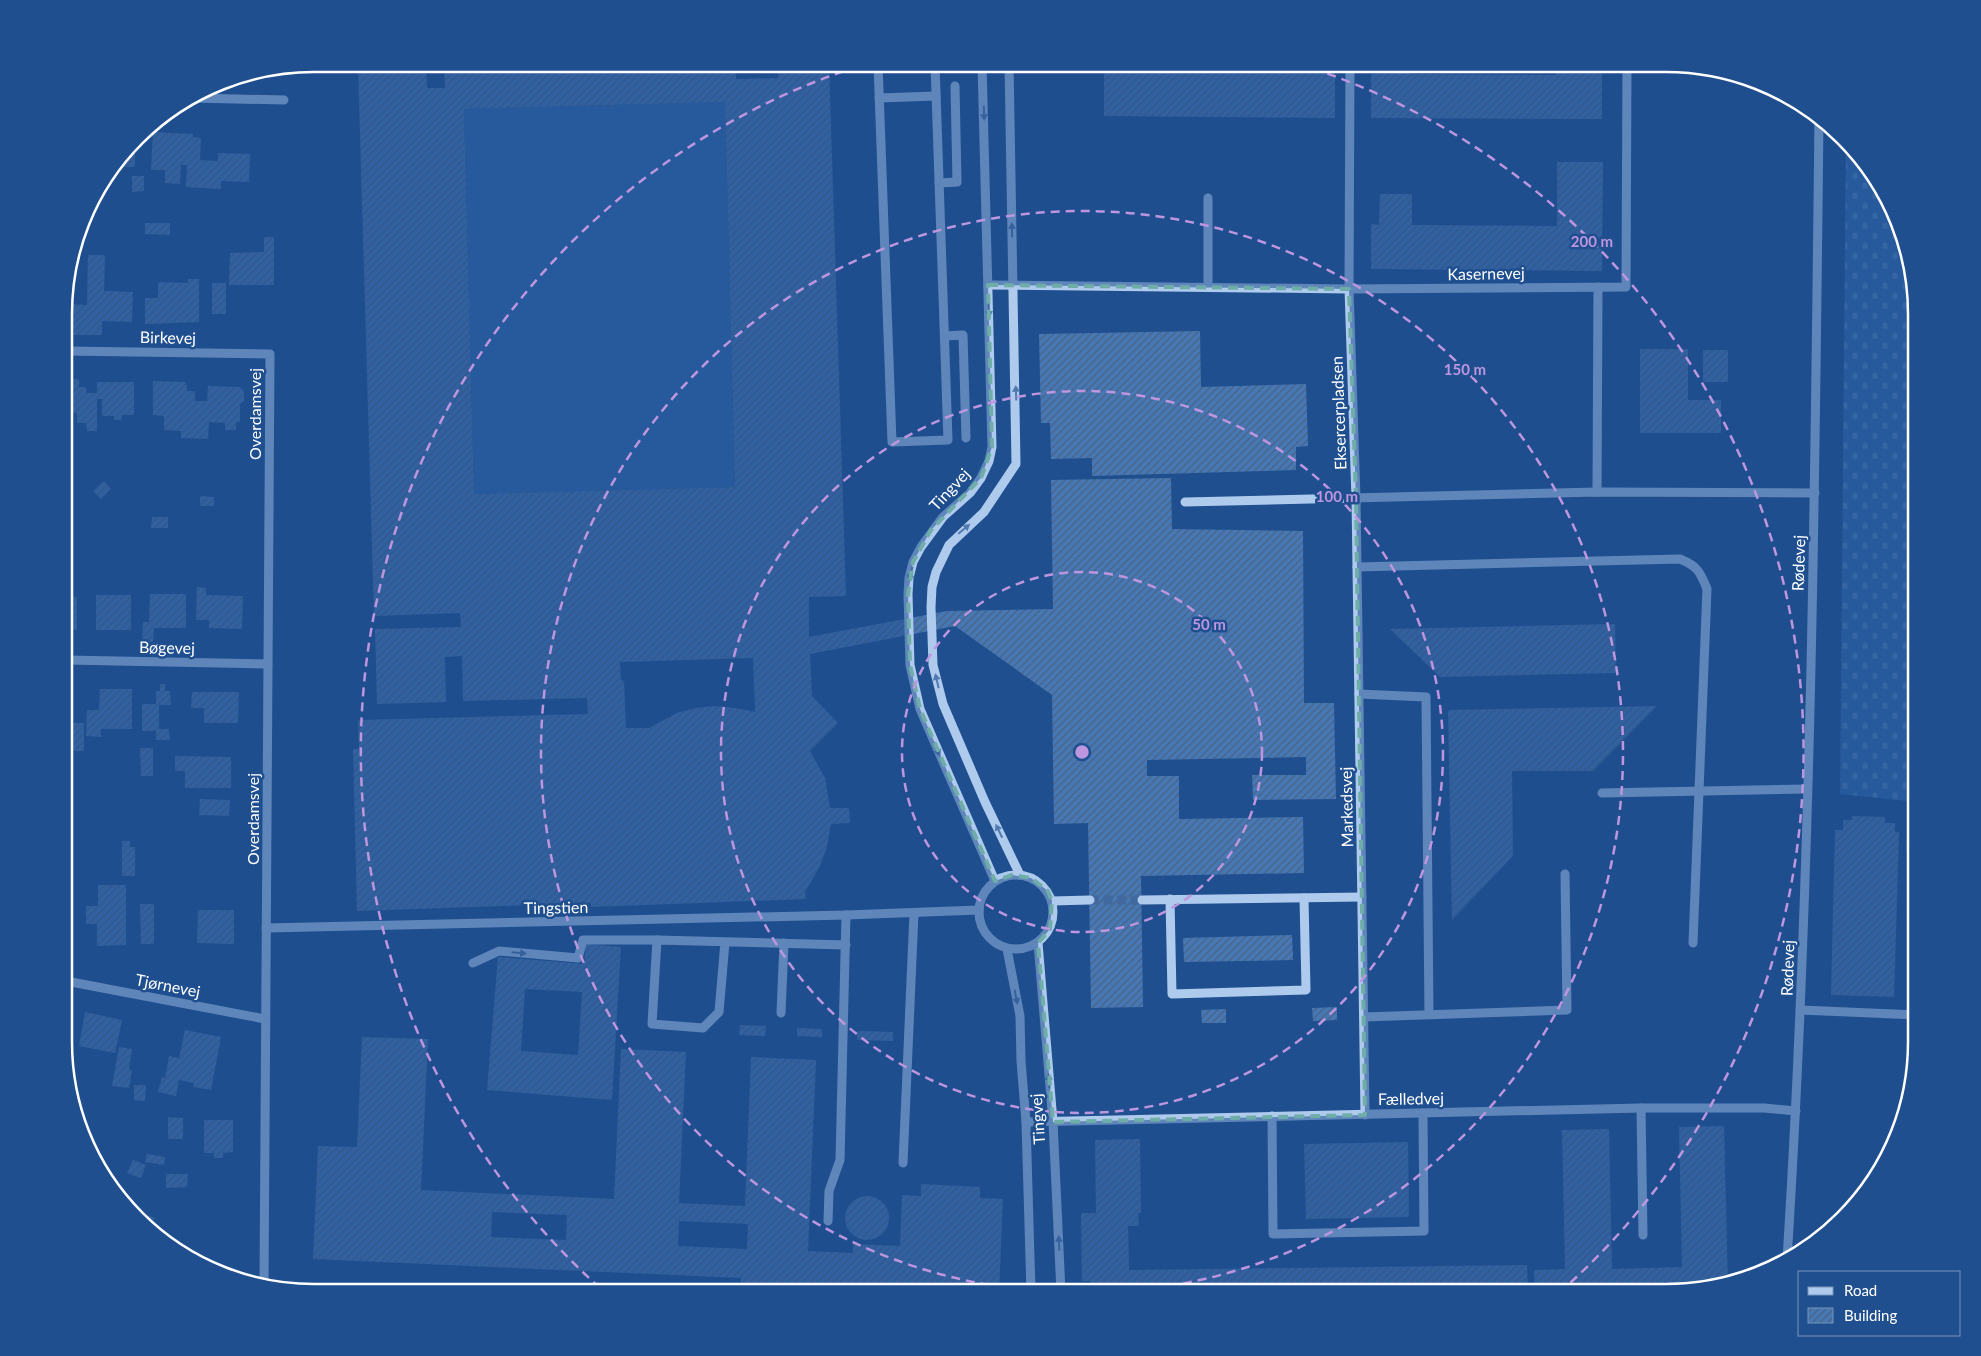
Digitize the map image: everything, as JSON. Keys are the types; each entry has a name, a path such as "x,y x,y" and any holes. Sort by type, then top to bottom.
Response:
{"street":[{"path":"878,72 892,442 948,440 935,72"},
{"name":"Tingvej","path":"982,72 992,448 989,461 981,478 964,499 943,517 921,547 909,578 908,603 910,665 920,709 995,881"},
{"path":"1009,72 1016,464 984,512 949,545 936,572 932,586 931,602 933,665 943,704 985,802 1020,875"},
{"path":"988,285 1349,289 1350,72"},
{"name":"Kasernevej","path":"1349,289 1626,287 1627,72"},
{"path":"939,183 957,182 955,86"},
{"path":"879,98 936,96"},
{"path":"206,98 284,100"},
{"name":"Rødevej","path":"1788,1251 1801,1010 1815,494 1819,127"},
{"path":"1208,198 1208,287"},
{"path":"1597,492 1598,287"},
{"name":"Eksercerpladsen","path":"1349,289 1356,499"},
{"path":"944,336 963,335 966,438"},
{"name":"Birkevej","path":"72,351 270,354"},
{"name":"Overdamsvej","path":"264,1278 270,354"},
{"path":"1185,502 1597,492 1815,494"},
{"name":"Markedsvej","path":"1356,499 1365,1115"},
{"path":"1358,567 1680,559 1693,564 1701,574 1707,589 1694,943"},
{"name":"Bøgevej","path":"72,660 268,664"},
{"path":"1359,694 1426,697 1429,1014"},
{"path":"1602,793 1807,789"},
{"path":"1364,1017 1567,1010 1565,874"},
{"path":"1012,875 1020,875 1040,883 1048,891 1052,901 1053,920 1050,929 1038,943 1023,949 1007,949 995,943 986,934 980,923 979,910 981,899 995,881 1012,875"},
{"path":"1142,900 1362,897"},
{"path":"1170,899 1172,994 1306,990 1304,898"},
{"path":"1052,901 1090,900"},
{"path":"828,1221 829,1191 840,1160 846,915 979,910"},
{"path":"903,1163 914,912"},
{"name":"Tingstien","path":"266,928 846,915"},
{"path":"473,963 499,951 578,958 583,940 846,945"},
{"path":"657,940 652,1024 703,1028 719,1012 725,942"},
{"path":"781,1012 784,943"},
{"name":"Tingvej","path":"1038,943 1053,1122 1061,1284"},
{"name":"Tingvej","path":"1007,949 1020,1016 1021,1061 1026,1122 1031,1284"},
{"name":"Tjørnevej","path":"72,982 266,1019"},
{"name":"Rødevej","path":"1801,1010 1908,1015"},
{"path":"1641,1108 1643,1235"},
{"name":"Fælledvej","path":"1026,1122 1641,1108 1764,1108 1796,1111"},
{"path":"1272,1116 1273,1234 1424,1232 1423,1113"}],"highlighted area":[{"path":"988,285 1349,289 1356,499 1365,1115 1053,1122 1038,943 1050,929 1052,901 1048,891 1031,878 1012,875 995,881 920,709 910,665 908,594 913,562 931,530 981,478 992,447"}],"green space":[{"path":"725,102 735,487 474,494 464,109"},
{"path":"1846,152 1868,180 1890,222 1904,267 1908,299 1908,801 1840,794"}],"building":[{"path":"358,72 426,72 427,88 445,88 444,72 736,72 736,79 778,78 778,72 829,72 846,596 809,597 809,637 947,611 1053,609 1051,480 1171,478 1172,529 1303,531 1304,703 1334,703 1336,799 1253,800 1252,775 1306,775 1306,757 1147,760 1147,776 1179,776 1179,819 1303,817 1304,873 1141,876 1143,1007 1091,1008 1088,823 1054,824 1052,695 955,626 810,654 812,696 838,723 810,751 825,778 830,808 849,808 850,823 831,824 827,847 819,868 805,892 806,899 591,907 591,903 357,911 353,749 359,749 358,720 588,714 587,698 463,701 462,656 445,657 446,702 377,704 375,629 461,627 460,613 374,616","holes":["725,102 735,487 474,494 464,109","753,658 755,712 714,706 696,708 677,713 649,728 626,728 624,681 621,680 620,662"]},
{"path":"1104,72 1335,73 1335,118 1104,116"},
{"path":"1379,72 1411,72 1411,74 1556,75 1556,72 1602,72 1602,119 1371,118 1371,73 1379,74"},
{"path":"156,132 193,134 193,137 201,138 200,160 218,161 218,153 250,154 249,182 221,181 221,189 186,187 187,165 181,165 180,184 165,183 165,170 151,170 153,135"},
{"path":"135,153 135,167 123,167"},
{"path":"1557,162 1603,162 1602,271 1371,269 1371,224 1379,225 1380,194 1412,194 1412,225 1557,226"},
{"path":"132,176 144,176 144,191 132,192"},
{"path":"145,223 170,223 170,235 145,234"},
{"path":"264,237 274,237 274,285 229,285 230,253 264,252"},
{"path":"88,255 105,255 104,291 133,292 132,322 102,321 102,335 72,335 73,304 87,305"},
{"path":"188,279 199,279 199,322 145,324 145,298 158,298 158,282 188,283"},
{"path":"212,283 226,283 226,314 212,314"},
{"path":"1200,331 1201,387 1306,384 1308,446 1296,447 1296,470 1092,476 1092,458 1051,459 1050,423 1041,423 1039,334"},
{"path":"1640,349 1688,349 1688,400 1721,400 1721,433 1640,433"},
{"path":"1703,350 1728,350 1728,382 1703,382"},
{"path":"72,379 79,379 79,387 86,387 86,393 97,393 97,382 134,382 134,415 122,415 122,420 114,420 114,416 102,416 102,399 97,399 97,431 87,431 86,423 77,423 77,413 72,413"},
{"path":"153,381 186,382 187,391 195,391 195,401 207,401 208,386 240,387 244,392 244,401 240,404 240,422 236,422 236,430 225,430 225,423 209,422 208,439 181,438 181,431 164,430 164,416 153,415"},
{"path":"104,481 111,489 101,499 93,491"},
{"path":"200,496 214,497 214,506 200,506"},
{"path":"152,517 168,517 168,528 151,528"},
{"path":"197,587 206,588 206,595 243,596 242,629 209,628 209,620 196,620"},
{"path":"150,594 186,594 186,628 154,628 153,642 142,642 143,622 149,622"},
{"path":"96,595 131,595 131,630 96,630"},
{"path":"72,597 77,597 77,630 72,630"},
{"path":"1615,624 1616,673 1440,677 1390,629"},
{"path":"160,684 165,684 165,691 170,691 171,705 159,705 159,729 169,729 170,740 156,740 156,731 142,731 142,704 156,704 156,691 160,691"},
{"path":"72,689 73,689 72,723"},
{"path":"100,689 132,689 132,729 101,729 101,737 86,736 87,710 99,710"},
{"path":"192,692 239,692 238,723 204,723 204,708 191,708"},
{"path":"1657,706 1593,771 1512,771 1513,856 1452,920 1448,710"},
{"path":"72,723 84,723 84,751 73,751"},
{"path":"140,748 153,748 153,776 141,776"},
{"path":"175,756 231,757 231,788 185,788 185,771 175,771"},
{"path":"200,799 230,800 229,816 199,815"},
{"path":"1852,816 1885,817 1885,823 1895,823 1895,832 1899,832 1894,997 1831,995 1835,830 1843,830 1843,820 1852,820"},
{"path":"1908,826 1908,850 1906,850"},
{"path":"122,841 130,841 130,847 135,847 135,876 122,876"},
{"path":"98,885 126,885 126,945 97,946 97,924 86,924 86,906 98,906"},
{"path":"140,904 154,904 154,944 141,944"},
{"path":"198,910 234,910 234,944 197,943"},
{"path":"1292,935 1293,960 1184,962 1183,938"},
{"path":"586,944 621,947 612,1100 487,1090 498,957 584,964","holes":["525,989 582,992 578,1055 521,1051"]},
{"path":"1337,1007 1337,1020 1313,1021 1312,1008"},
{"path":"1226,1009 1226,1023 1202,1023 1201,1010"},
{"path":"85,1012 122,1020 115,1053 79,1046"},
{"path":"740,1025 766,1026 765,1036 739,1035"},
{"path":"797,1028 822,1029 822,1037 797,1036"},
{"path":"185,1030 221,1037 211,1090 193,1087 194,1083 179,1080 176,1096 158,1092 162,1077 165,1078 169,1056 179,1058"},
{"path":"857,1031 893,1032 893,1041 857,1040"},
{"path":"362,1037 428,1039 421,1190 614,1199 621,1049 686,1052 679,1203 745,1206 751,1057 816,1060 808,1251 853,1253 853,1244 900,1246 902,1195 921,1196 921,1184 980,1187 980,1198 1003,1199 999,1284 741,1284 741,1278 313,1259 318,1146 357,1147","holes":["492,1212 567,1215 566,1240 491,1237","679,1221 748,1224 747,1249 678,1246"]},
{"path":"119,1047 132,1049 129,1069 132,1070 129,1088 112,1086"},
{"path":"134,1085 146,1085 145,1101 134,1100"},
{"path":"168,1117 183,1118 183,1139 168,1139"},
{"path":"204,1120 233,1120 233,1152 223,1153 223,1158 214,1158 214,1153 204,1153"},
{"path":"1724,1126 1728,1275 1714,1279 1666,1284 1535,1284 1534,1270 1565,1269 1562,1130 1609,1129 1612,1269 1682,1267 1679,1127"},
{"path":"1140,1139 1141,1213 1138,1213 1139,1226 1128,1226 1129,1270 1527,1265 1528,1284 1090,1284 1090,1281 1082,1281 1081,1213 1096,1213 1095,1140"},
{"path":"1408,1142 1409,1217 1306,1219 1304,1144"},
{"path":"147,1154 165,1157 164,1165 145,1162"},
{"path":"133,1160 146,1165 141,1178 127,1173"},
{"path":"166,1174 188,1174 187,1187 166,1188"},
{"path":"867,1196 879,1200 885,1206 889,1218 885,1230 879,1236 867,1240 855,1236 849,1230 845,1218 849,1206 855,1200"},
{"path":"145,1215 155,1218 154,1222"}],"tunnel":[{"path":"1090,900 1142,900"}]}
